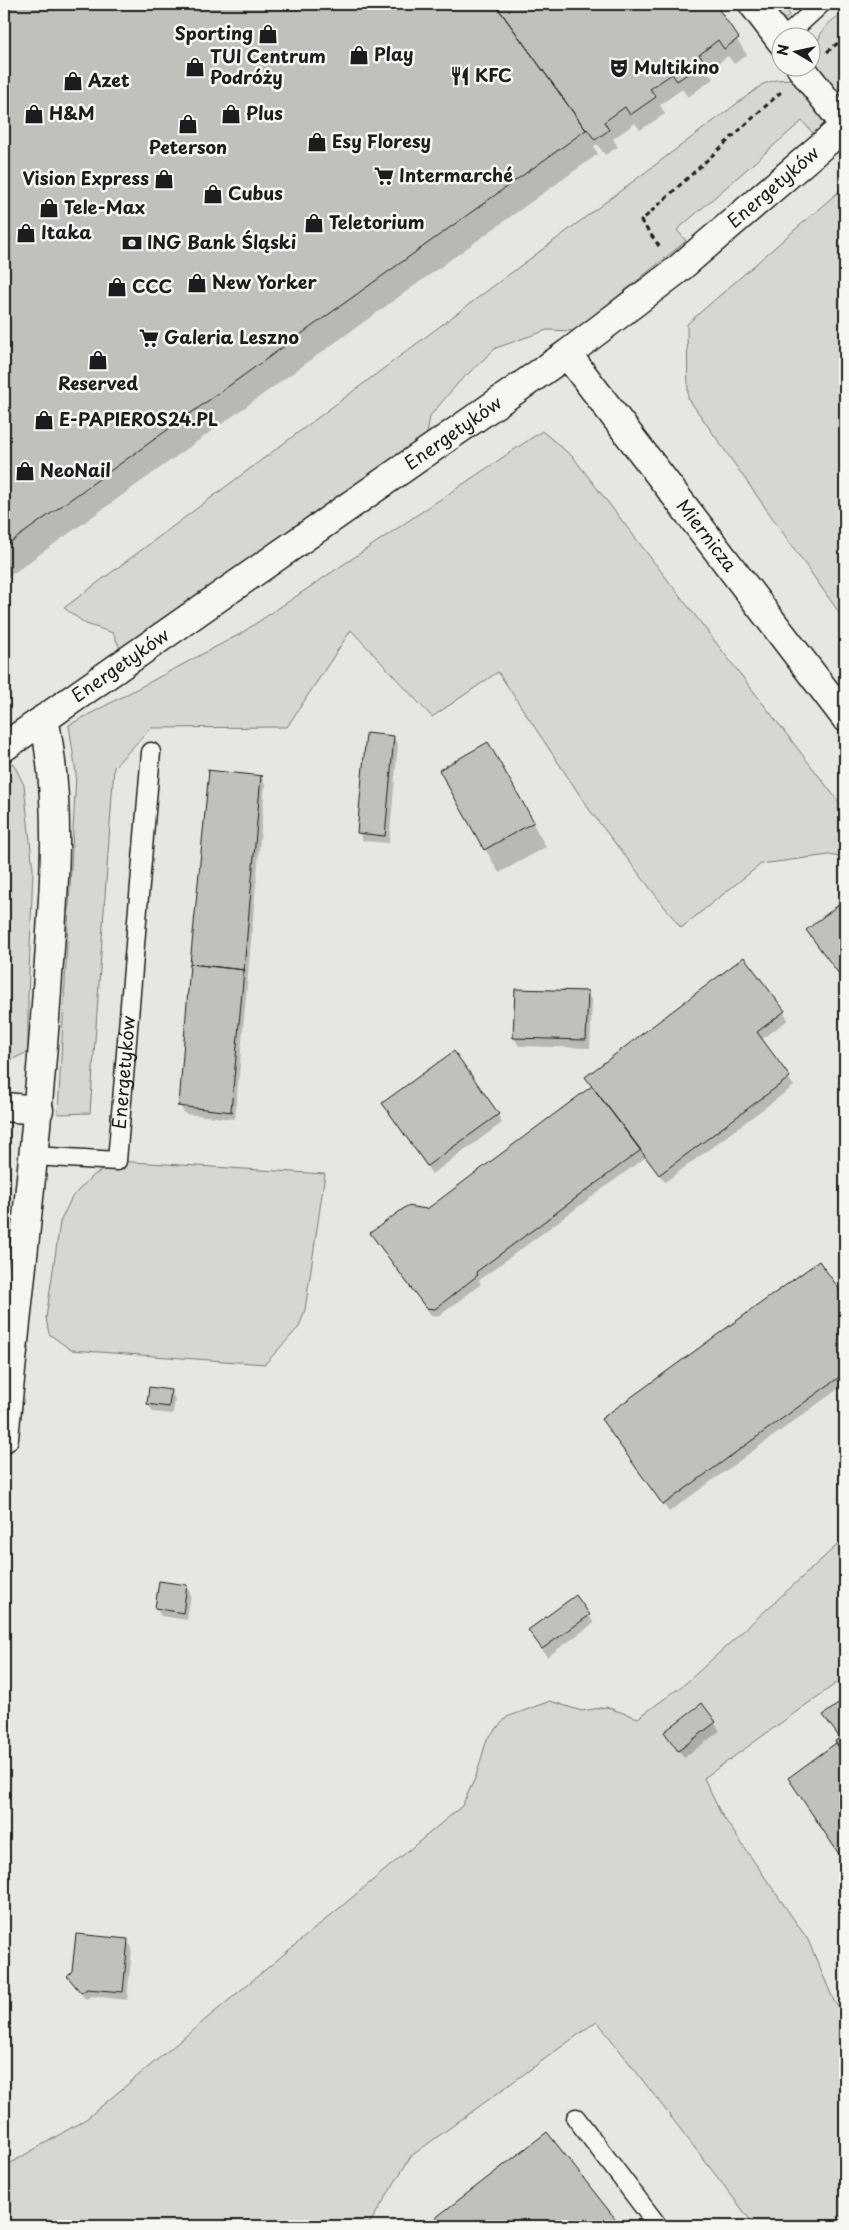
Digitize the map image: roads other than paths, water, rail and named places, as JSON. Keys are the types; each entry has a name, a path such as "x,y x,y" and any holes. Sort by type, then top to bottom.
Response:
{"street":[{"path":"753,4 772,28"},
{"path":"810,78 845,125"},
{"name":"Energetyków","path":"4,747 567,354 676,271 845,125"},
{"name":"Miernicza","path":"567,354 845,717"},
{"path":"4,1438 11,1311 39,1110 56,831 50,752 44,719"},
{"path":"4,1107 39,1110"}],"lane":[{"path":"795,28 821,4"},
{"name":"Energetyków","path":"34,1156 117,1161 152,752"},
{"path":"576,2118 658,2226"}],"place":[{"name":"Sporting","path":"268,34"},
{"name":"Play","path":"359,55"},
{"name":"TUI Centrum Podróży","path":"195,67"},
{"name":"Multikino","path":"619,68"},
{"name":"KFC","path":"460,76"},
{"name":"Azet","path":"73,81"},
{"name":"H&M","path":"34,114"},
{"name":"Plus","path":"231,114"},
{"name":"Peterson","path":"188,124"},
{"name":"Esy Floresy","path":"317,142"},
{"name":"Intermarché","path":"384,176"},
{"name":"Vision Express","path":"164,179"},
{"name":"Cubus","path":"213,194"},
{"name":"Tele-Max","path":"49,208"},
{"name":"Teletorium","path":"314,223"},
{"name":"Itaka","path":"26,233"},
{"name":"ING Bank Śląski","path":"132,243"},
{"name":"New Yorker","path":"197,283"},
{"name":"CCC","path":"117,287"},
{"name":"Galeria Leszno","path":"149,338"},
{"name":"Reserved","path":"98,360"},
{"name":"E-PAPIEROS24.PL","path":"44,420"},
{"name":"NeoNail","path":"25,471"}]}
